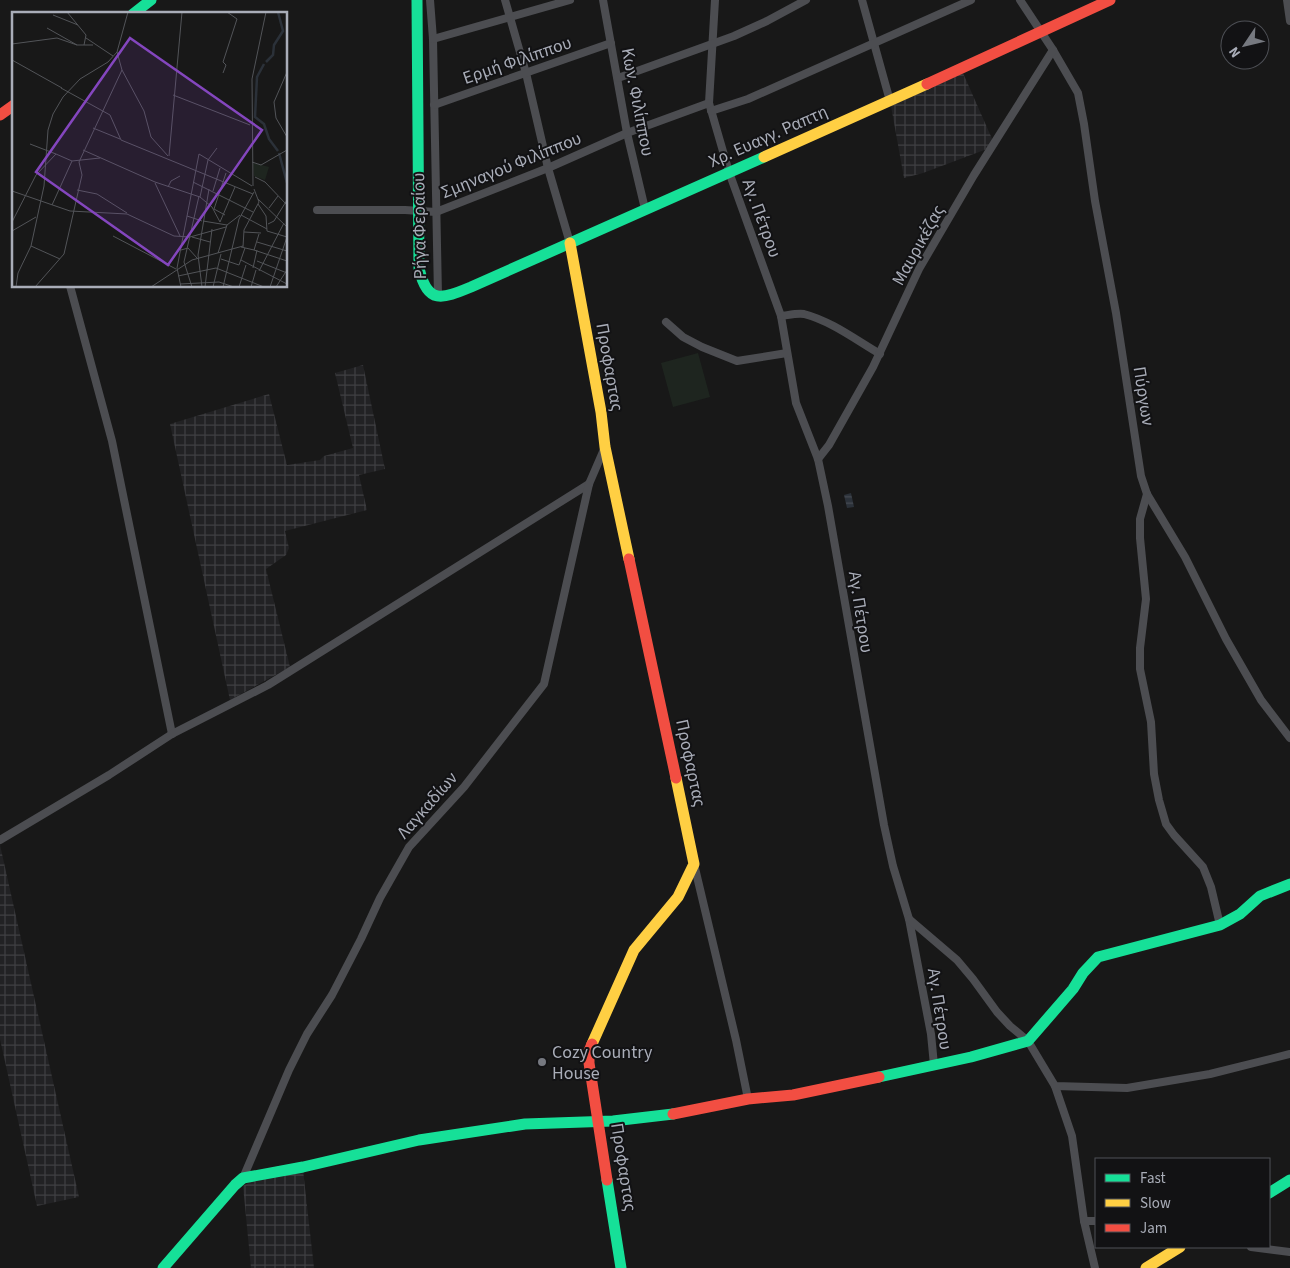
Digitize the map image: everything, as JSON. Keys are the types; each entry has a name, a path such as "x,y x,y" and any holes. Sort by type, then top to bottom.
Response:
{"street":[{"path":"136,12 151,0"},
{"name":"Ρήγα Φεραίου","path":"416,0 420,211 419,268 421,280 427,292 438,296 433,39 430,0"},
{"path":"505,0 526,74 548,168 570,243"},
{"path":"433,39 570,0"},
{"name":"Κων. Φιλίππου","path":"604,0 627,133 645,209"},
{"path":"710,107 715,0"},
{"path":"618,78 713,44 767,21 806,0"},
{"path":"862,0 890,101"},
{"name":"Σμηναγού Φιλίππου","path":"317,210 436,212 548,168 627,133 710,107 748,99 970,0"},
{"name":"Πύργων","path":"1020,0 1053,50 1078,93 1095,201 1116,313 1141,476 1147,494 1185,557 1226,639 1257,692 1290,738"},
{"name":"Χρ. Ευαγγ. Ραπτη","path":"438,296 444,297 464,290 890,101 1110,0"},
{"path":"1287,0 1290,20"},
{"name":"Ερμή Φιλίππου","path":"434,105 611,43"},
{"name":"Μαυρικέζας","path":"818,459 829,445 880,354 919,269 974,175 1053,50"},
{"path":"0,115 12,106"},
{"name":"Αγ. Πέτρου","path":"710,107 729,172 781,316 796,403 818,459 884,824 893,866 909,919 931,1034 934,1065"},
{"name":"Προφαρτας","path":"570,243 605,447 694,864 678,897 634,950 589,1051 589,1063 621,1268"},
{"path":"71,288 112,441 172,734"},
{"path":"781,316 805,314 836,328 880,354"},
{"path":"666,322 690,340 737,361 787,353"},
{"name":"Λαγκαδίων","path":"243,1178 288,1070 307,1034 332,994 380,898 409,847 464,787 544,684 589,484 605,447"},
{"path":"0,840 109,775 172,734 268,685 589,484"},
{"path":"1147,494 1140,519 1146,598 1140,648 1140,669 1151,722 1154,774 1166,824 1174,836 1203,867 1211,887 1220,925"},
{"path":"694,864 736,1040 748,1099"},
{"path":"168,1266 243,1178 303,1168 418,1140 452,1134 526,1124 599,1122 679,1113 748,1099 793,1095 971,1057 1028,1041 1073,989 1082,973 1098,957 1220,925 1240,914 1260,896 1290,884"},
{"path":"909,919 957,960 997,1012 1028,1041 1056,1086 1072,1136 1084,1221 1095,1268"},
{"path":"1056,1086 1127,1088 1210,1074 1290,1054"},
{"path":"1270,1192 1290,1180"},
{"path":"1084,1221 1095,1221"},
{"path":"1146,1268 1178,1248"},
{"path":"1259,1248 1290,1252"}],"shaded area":[{"path":"963,73 993,141 987,149 923,173 904,178 891,106"},
{"path":"698,353 710,397 673,407 661,363"},
{"path":"363,365 385,469 359,475 367,510 285,531 289,548 286,555 266,569 290,667 230,700 170,424 269,394 287,465 320,460 324,456 353,448 335,373"},
{"path":"851,493 854,507 847,508 844,495"},
{"path":"0,845 79,1197 37,1206 0,1039"},
{"path":"303,1170 314,1268 251,1268 243,1186 252,1181"}],"traffic: fast":[{"path":"136,12 151,0"},
{"path":"417,0 419,268 426,288 437,296 452,294 471,287 764,157"},
{"path":"879,1077 971,1057 1028,1041 1098,957 1220,925 1240,914 1260,896 1290,884"},
{"path":"163,1268 243,1178 303,1167 419,1140 525,1124 613,1121 673,1114"},
{"path":"607,1180 621,1268"},
{"path":"1270,1192 1290,1180"}],"traffic: slow":[{"path":"764,157 927,84"},
{"path":"570,243 601,412 605,447 629,559"},
{"path":"592,1044 634,950 678,897 694,864 676,778"},
{"path":"1146,1268 1178,1248"}],"traffic: jam":[{"path":"927,84 1110,0"},
{"path":"0,115 12,106"},
{"path":"629,559 676,778"},
{"path":"592,1044 589,1051 589,1063 607,1180"},
{"path":"673,1114 748,1099 793,1095 879,1077"}],"place":[{"name":"Cozy Country House","path":"542,1062"}]}
